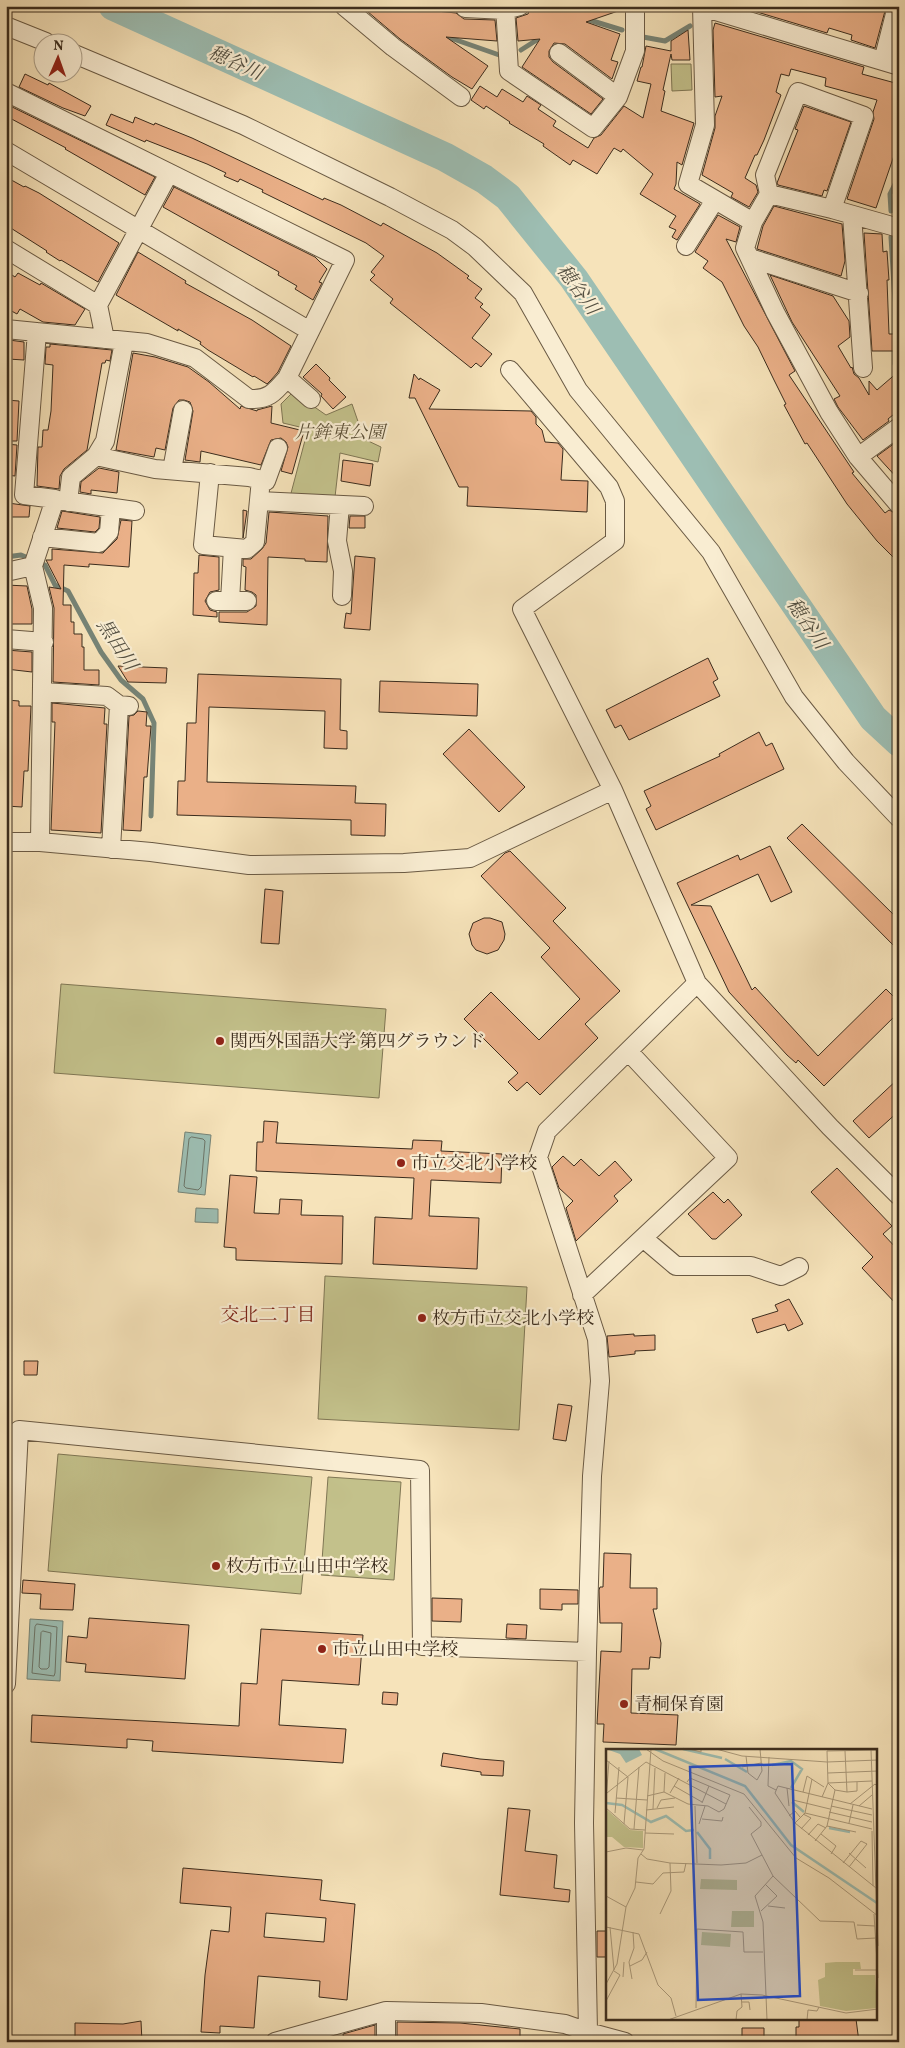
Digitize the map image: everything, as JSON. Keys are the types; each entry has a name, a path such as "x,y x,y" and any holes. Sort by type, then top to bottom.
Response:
{"street":[{"path":"344,6 393,47 461,97"},
{"path":"465,8 510,7 509,71 593,128 618,97 635,51 635,6"},
{"path":"753,222 688,184 705,125 702,7 891,63 897,6"},
{"path":"6,26 32,36"},
{"path":"558,52 618,97"},
{"path":"82,57 243,125 390,197 452,230 475,248 524,293 578,390 710,552 794,697 846,762 899,818"},
{"path":"6,92 345,260 287,378 273,395 258,399 249,399 195,358 147,343 6,329"},
{"path":"832,209 864,116 798,92 765,175 769,194 753,222 745,248 775,312 824,404 858,457 899,505"},
{"path":"6,152 310,331"},
{"path":"105,339 98,305 169,172"},
{"path":"769,194 899,228"},
{"path":"686,246 714,200"},
{"path":"852,215 863,368"},
{"path":"6,249 98,305"},
{"path":"750,258 859,293"},
{"path":"37,332 24,495 135,512"},
{"path":"40,842 44,642 43,608 36,555 71,477 96,456 105,441 124,342"},
{"path":"510,370 609,487 615,501 615,541 522,609 613,790 697,983 830,1127 899,1196"},
{"path":"287,378 311,399"},
{"path":"172,470 183,410"},
{"path":"858,457 899,427"},
{"path":"96,456 155,469 249,477 266,481 278,448"},
{"path":"210,473 203,545 247,549 255,542 261,480"},
{"path":"259,501 364,506"},
{"path":"340,505 337,541 343,571 342,596"},
{"path":"6,572 36,555 99,543 109,532 111,508"},
{"path":"231,601 233,548"},
{"path":"6,639 44,642"},
{"path":"42,692 106,696 124,706 111,849"},
{"path":"6,842 40,842 249,865 404,862 470,858 613,790"},
{"path":"588,2037 584,1823 587,1652 592,1476 600,1381 597,1340 538,1157 547,1131 697,983"},
{"path":"582,1295 728,1158 628,1051"},
{"path":"643,1238 676,1266 751,1266 781,1276 799,1267"},
{"path":"6,1684 18,1430 420,1470 422,1646 587,1652"},
{"path":"386,2011 386,2042"},
{"path":"275,2042 386,2011 481,2013 565,2024 588,2037 625,2042"}],"green space":[{"path":"671,64 691,64 692,90 672,91"},
{"name":"片鉾東公園","path":"293,392 326,415 352,404 364,439 381,447 378,462 340,453 335,497 290,497 308,429 283,423 281,404"},
{"name":"関西外国語大学 第四グラウンド","path":"61,984 386,1009 379,1098 54,1073"},
{"path":"325,1276 527,1287 519,1430 318,1419"},
{"path":"58,1454 312,1477 301,1594 48,1571"},
{"path":"328,1477 401,1482 394,1580 321,1575"}],"water":[{"path":"185,1132 211,1135 205,1195 178,1192"},
{"path":"196,1208 218,1209 218,1223 195,1222"},
{"path":"30,1619 63,1621 60,1681 27,1679"}],"building":[{"path":"361,6 427,6 427,10 456,13 464,19 495,20 497,41 446,37 488,66 472,89 452,77 400,39"},
{"path":"541,6 624,6 624,9 586,22 620,34 611,60 618,62 612,79 565,44 554,43 549,51 549,57 553,62 603,99 591,114 522,67 540,39 518,41 516,18 528,14 530,9"},
{"path":"737,6 847,6 857,9 858,6 866,6 885,11 875,48 851,40 852,35 829,28 827,33"},
{"path":"715,23 864,67 862,74 899,84 899,141 876,208 847,199 874,119 873,112 877,100 825,86 826,78 791,69 789,76 781,74 776,92 781,95 764,140 745,178 756,185 758,192 749,207 731,197 733,193 702,175 715,128 715,116 722,96 715,97 713,30"},
{"path":"688,30 690,60 672,60 671,54 663,90 665,91 661,111 694,123 682,165 677,162 674,189 700,204 677,240 672,237 676,230 669,227 676,216 640,194 653,174 623,149 621,152 614,148 597,174 573,160 570,165 543,146 544,144 509,123 486,106 484,109 471,100 480,86 497,97 502,89 523,102 527,96 541,105 538,109 556,121 553,126 588,148 594,138 601,135 624,106 643,118 651,84 637,81 646,46 671,51 671,41"},
{"path":"25,74 32,77 32,82 42,82 48,85 49,83 91,106 85,116 63,108 19,87"},
{"path":"6,104 155,177 145,195 66,148 6,116"},
{"path":"804,106 851,122 827,191 824,190 822,196 778,185 777,183 798,130 795,129"},
{"path":"111,114 133,123 135,117 192,138 323,200 324,198 341,205 381,226 383,223 437,253 469,276 467,278 482,289 475,298 483,304 480,307 490,315 472,338 492,354 481,367 476,363 471,368 390,303 393,299 370,280 375,275 371,272 384,256 366,243 262,192 263,190 240,179 238,182 224,176 226,173 207,164 146,140 145,142 106,125"},
{"path":"6,177 39,193 119,243 98,282 60,261 6,225"},
{"path":"174,187 315,257 327,269 319,282 322,283 313,300 295,289 297,286 278,275 279,272 163,207"},
{"path":"774,206 842,224 845,261 841,276 757,249 763,226"},
{"path":"718,215 740,227 736,242 726,239 795,371 789,375 854,472 852,473 885,513 889,510 899,515 899,563 877,541 847,504 807,443 805,444 784,405 786,404 758,347 744,326 722,282 703,268 708,261 695,252"},
{"path":"864,233 882,234 883,252 887,251 889,334 899,334 899,351 872,351"},
{"path":"138,252 186,281 185,283 252,320 291,346 278,372 271,380 267,384 253,377 208,350 200,344 201,342 178,329 178,331 116,295"},
{"path":"6,271 15,277 18,273 40,285 41,283 85,309 75,325 43,322 20,309 17,314 6,308"},
{"path":"770,275 833,296 849,321 850,337 838,346 869,395 869,381 877,390 899,371 899,410 888,419 889,421 863,440 838,407 834,399 840,396 792,322"},
{"path":"9,340 24,342 24,360 8,359"},
{"path":"50,344 112,350 110,361 106,360 105,363 102,363 87,450 64,469 60,476 59,489 37,486 38,447 42,447 43,430 48,430 51,411 53,365 45,364 46,347 50,347"},
{"path":"133,353 155,357 188,367 209,382 240,409 241,406 257,411 272,406 271,423 304,431 292,474 281,471 288,447 281,438 271,440 261,465 201,451 200,462 185,460 193,411 190,402 184,400 179,400 173,408 165,450 156,448 154,457 116,450"},
{"path":"316,364 346,397 333,409 321,396 322,394 303,377"},
{"path":"414,374 419,380 420,378 440,390 429,409 531,411 536,417 536,424 542,430 545,442 558,443 563,449 561,480 588,481 587,512 467,506 468,487 459,487 415,398 409,398"},
{"path":"6,400 19,401 17,441 6,441"},
{"path":"899,440 899,480 877,456"},
{"path":"6,444 17,445 15,476 6,475"},
{"path":"343,460 373,464 370,486 341,481"},
{"path":"99,468 119,472 117,493 91,490 91,494 80,492 81,482"},
{"path":"8,503 30,506 29,517 7,517"},
{"path":"243,510 247,511 243,538"},
{"path":"62,511 100,517 99,528 95,532 57,528"},
{"path":"269,512 328,516 327,562 268,557 267,625 219,622 219,612 247,612 256,606 256,595 245,590 246,567 243,566 243,559 251,559 266,543"},
{"path":"350,516 365,516 365,528 349,528"},
{"path":"121,520 132,521 129,567 89,564 89,567 64,565 63,605 71,605 71,622 74,622 74,634 82,634 84,670 99,670 99,685 53,682 54,608 49,587 61,589 46,560 52,560 52,549 103,553 117,539"},
{"path":"199,555 219,557 219,590 210,592 205,601 210,610 217,612 217,617 193,615 194,573 198,573"},
{"path":"355,556 375,558 370,630 344,628 346,613 351,614"},
{"path":"6,585 27,586 32,609 32,624 6,624"},
{"path":"6,650 32,652 32,672 6,669"},
{"path":"708,658 718,679 713,682 720,696 629,740 621,725 615,728 606,710"},
{"path":"118,666 167,668 166,683 128,682"},
{"path":"198,674 341,679 340,730 347,731 347,749 324,748 325,711 209,707 207,782 356,786 355,803 386,804 385,836 351,835 351,820 177,815 178,781 185,781 187,723 196,723"},
{"path":"380,681 478,684 477,716 379,712"},
{"path":"6,700 19,701 19,706 31,706 28,771 24,771 22,807 6,806"},
{"path":"52,703 105,708 104,724 107,724 101,833 51,830 55,722 52,722"},
{"path":"138,711 147,712 146,726 151,726 147,777 144,777 141,831 123,830 129,716 134,715"},
{"path":"469,729 525,787 499,812 443,754"},
{"path":"759,732 766,746 772,743 784,769 656,830 646,809 651,806 644,791 720,756 719,754"},
{"path":"802,824 899,920 899,951 787,838"},
{"path":"770,846 792,892 771,902 758,874 691,905 711,906 752,990 755,987 818,1056 886,989 899,1002 899,1012 824,1086 798,1060 796,1063 787,1055 729,992 677,883 738,855 740,860"},
{"path":"510,851 566,908 553,921 620,991 585,1024 598,1038 540,1095 527,1082 517,1091 508,1082 518,1073 464,1019 491,992 539,1040 580,999 541,957 550,948 481,876 505,853"},
{"path":"265,889 283,891 279,944 261,943"},
{"path":"484,918 502,922 505,934 498,950 487,954 476,950 472,945 469,934 473,923"},
{"path":"899,1078 899,1111 869,1138 853,1121"},
{"path":"264,1121 278,1122 276,1143 412,1149 413,1140 442,1141 441,1151 502,1154 501,1183 431,1180 429,1216 479,1218 477,1269 373,1264 375,1217 412,1219 414,1178 256,1171 257,1142 263,1142"},
{"path":"563,1156 574,1166 581,1159 599,1176 615,1161 632,1180 614,1196 618,1201 576,1241 566,1208 573,1201 559,1188 552,1167"},
{"path":"837,1168 892,1226 883,1234 899,1251 899,1307 862,1268 873,1257 811,1192"},
{"path":"230,1175 257,1177 254,1213 279,1214 280,1199 302,1200 301,1215 343,1216 342,1264 236,1260 236,1248 224,1247"},
{"path":"713,1192 724,1203 728,1199 742,1215 716,1239 712,1239 688,1214"},
{"path":"789,1299 803,1324 788,1331 785,1324 757,1333 752,1319 778,1311 775,1305"},
{"path":"634,1334 634,1336 655,1335 655,1350 635,1351 635,1354 609,1357 607,1336"},
{"path":"24,1361 38,1361 37,1375 24,1375"},
{"path":"558,1404 572,1406 566,1441 553,1439"},
{"path":"604,1553 631,1554 630,1588 657,1588 657,1609 653,1609 661,1643 660,1658 650,1657 649,1669 632,1669 631,1713 678,1715 676,1745 603,1742 604,1724 597,1724 601,1651 621,1652 622,1623 600,1623 599,1590 600,1587 603,1587"},
{"path":"23,1580 75,1584 73,1610 40,1609 41,1594 22,1593"},
{"path":"540,1589 578,1590 578,1604 562,1604 562,1610 540,1609"},
{"path":"432,1598 462,1599 461,1622 432,1621"},
{"path":"89,1618 189,1625 185,1679 85,1672 86,1664 66,1662 68,1636 87,1638"},
{"path":"507,1624 527,1625 526,1639 506,1638"},
{"path":"261,1629 363,1635 359,1685 282,1680 279,1725 346,1729 343,1763 152,1751 153,1741 127,1739 127,1748 31,1742 32,1715 239,1726 241,1683 257,1684"},
{"path":"383,1692 398,1693 397,1705 382,1704"},
{"path":"443,1753 504,1761 503,1776 481,1775 481,1772 441,1766"},
{"path":"508,1808 530,1810 525,1851 557,1855 554,1888 570,1890 569,1902 500,1895"},
{"path":"183,1868 322,1880 320,1900 355,1904 347,2000 319,1997 320,1981 258,1976 254,2028 220,2026 220,2033 201,2032 205,1975 211,1930 229,1932 231,1907 180,1903","holes":["266,1913 326,1918 324,1942 264,1937"]},
{"path":"597,1931 606,1931 606,1957 597,1957"},
{"path":"799,2020 856,2020 859,2042 796,2040 796,2027 799,2027"},
{"path":"141,2021 142,2042 75,2042 75,2023 123,2024"},
{"path":"397,2022 460,2023 520,2029 520,2040 500,2039 500,2042 397,2042"},
{"path":"375,2025 375,2042 344,2042 343,2034"},
{"path":"742,2028 764,2028 764,2041 742,2041"}],"waterway":[{"name":"穂谷川","path":"113,6 445,157 484,179 508,197 574,279 873,718 899,742"},
{"path":"586,19 622,30"},
{"path":"643,37 665,41 690,26"},
{"path":"442,35 505,57"},
{"path":"521,50 543,36"},
{"path":"891,211 890,194 899,176"},
{"path":"891,237 895,302 895,364 899,366"},
{"name":"黒田川","path":"6,557 21,555 45,565 55,585 68,591 101,652 121,680 143,699 154,723 151,816"}],"place":[{"name":"関西外国語大学 第四グラウンド","path":"220,1041"},
{"name":"市立交北小学校","path":"401,1163"},
{"name":"枚方市立交北小学校","path":"422,1318"},
{"name":"枚方市立山田中学校","path":"216,1566"},
{"name":"市立山田中学校","path":"322,1649"},
{"name":"青桐保育園","path":"624,1704"}],"district":[{"name":"交北二丁目","path":"268,1314"}]}
